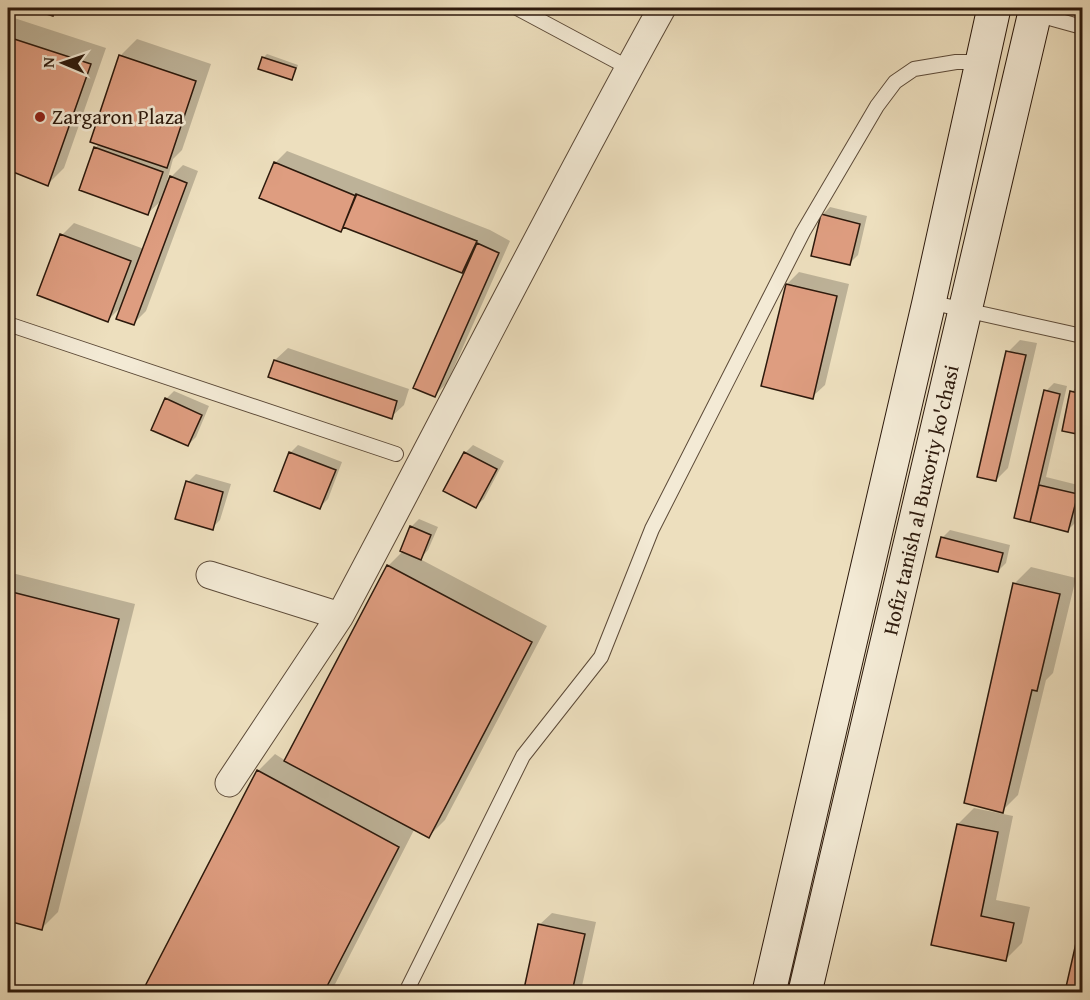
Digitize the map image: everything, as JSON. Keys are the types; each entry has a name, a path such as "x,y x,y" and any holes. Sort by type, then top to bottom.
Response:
{"main road":[{"name":"Hofiz tanish al Buxoriy ko'chasi","path":"769,993 929,302 994,8"},
{"name":"Hofiz tanish al Buxoriy ko'chasi","path":"805,993 1035,10"}],"street":[{"path":"229,783 340,616 662,8"},
{"path":"210,575 340,616"}],"lane":[{"path":"517,8 629,68"},
{"path":"1035,10 1083,27"},
{"path":"406,993 523,756 601,657 652,529 803,232 877,106 895,82 914,69 956,62 982,62"},
{"path":"929,302 966,308 1083,336"},
{"path":"8,324 396,454"}],"building":[{"path":"27,8 55,8 53,16"},
{"name":"Zargaron Plaza","path":"8,37 91,64 48,186 8,170"},
{"path":"119,55 196,81 167,168 90,142"},
{"path":"262,57 296,68 292,80 258,69"},
{"path":"94,147 163,172 148,215 79,190"},
{"path":"274,162 356,196 341,232 259,198"},
{"path":"170,176 187,183 134,325 116,319"},
{"path":"356,194 477,241 462,273 343,227"},
{"path":"821,214 860,224 850,265 811,256"},
{"path":"60,234 131,261 108,322 37,295"},
{"path":"477,243 499,253 435,397 413,388"},
{"path":"786,284 837,296 813,399 761,386"},
{"path":"1006,351 1026,355 996,481 977,477"},
{"path":"274,360 397,401 392,419 268,377"},
{"path":"1044,390 1060,394 1030,522 1014,518"},
{"path":"1070,391 1082,394 1082,435 1062,431"},
{"path":"165,398 202,415 188,446 151,430"},
{"path":"289,452 336,470 320,509 274,491"},
{"path":"464,452 497,469 476,508 443,491"},
{"path":"186,481 223,492 213,530 175,519"},
{"path":"1039,485 1078,494 1068,532 1030,522"},
{"path":"410,526 431,535 421,560 400,551"},
{"path":"941,537 1003,553 998,572 936,557"},
{"path":"387,565 532,642 429,838 284,761"},
{"path":"1013,583 1060,594 1037,691 1032,690 1003,813 964,803"},
{"path":"8,591 119,619 42,930 8,921"},
{"path":"257,770 399,847 324,992 142,992"},
{"path":"957,824 998,832 981,916 1014,923 1006,961 931,945"},
{"path":"1082,921 1082,991 1066,987"},
{"path":"538,924 585,934 572,992 538,992 524,989"}],"place":[{"name":"Zargaron Plaza","path":"40,117"}]}
